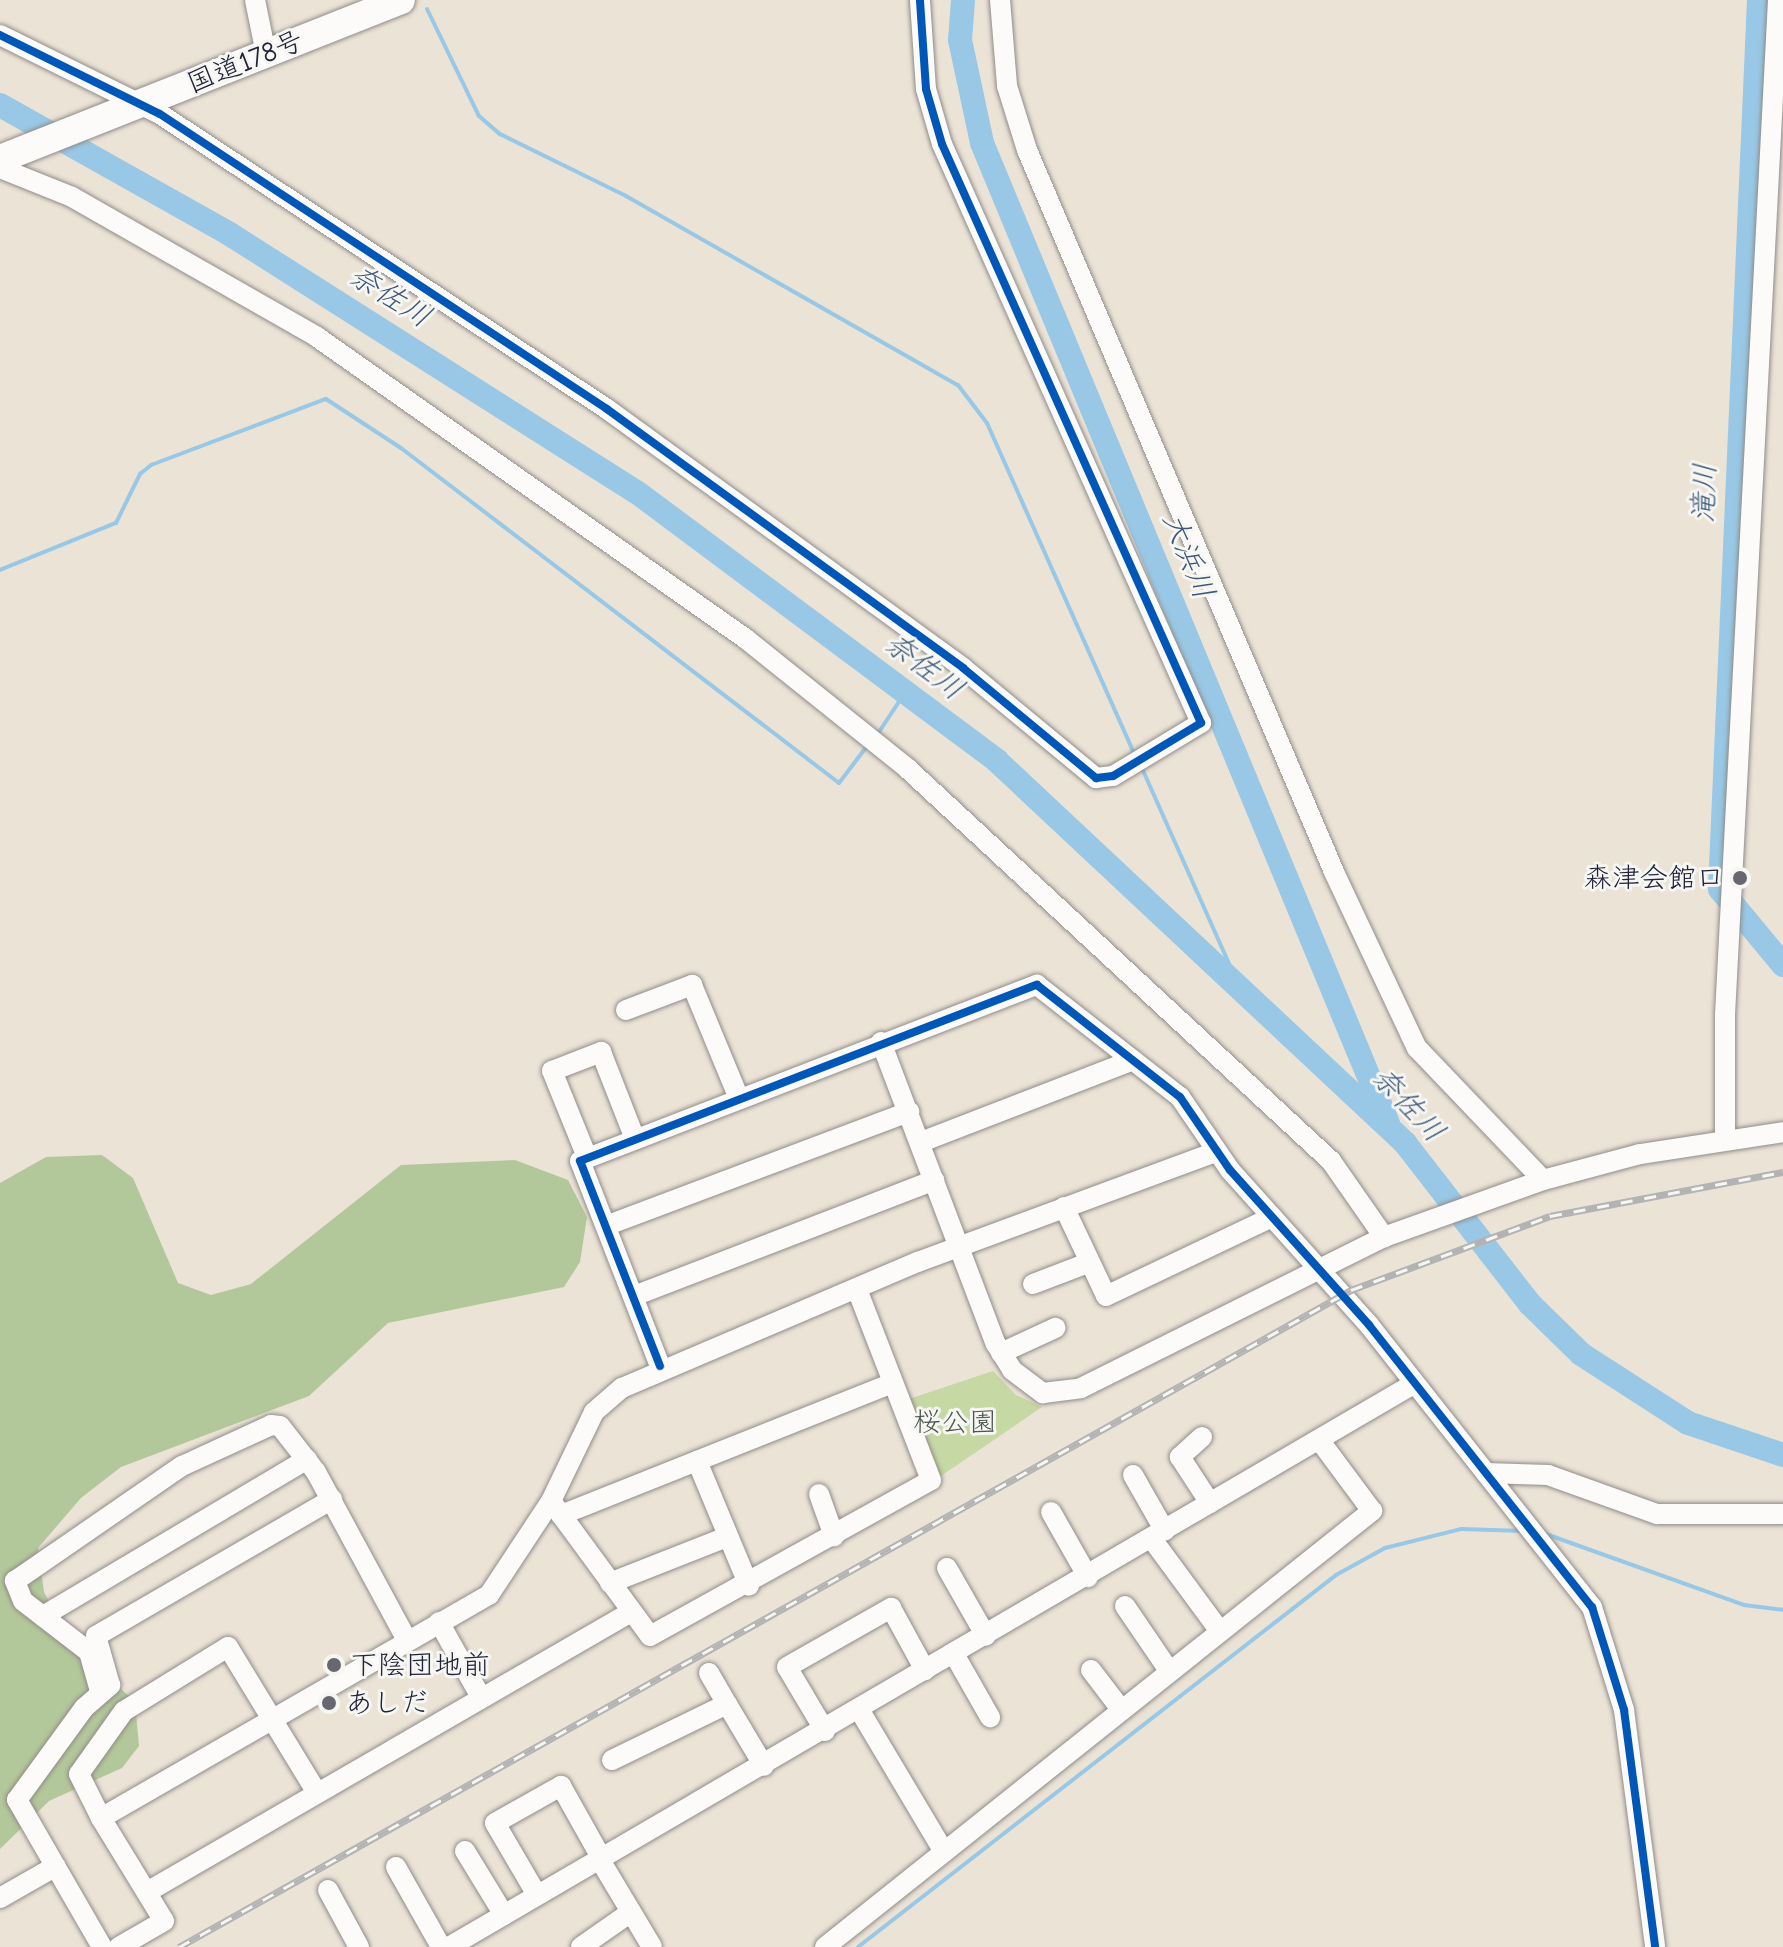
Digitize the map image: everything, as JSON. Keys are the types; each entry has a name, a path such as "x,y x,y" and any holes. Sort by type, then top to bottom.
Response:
{"highway":[{"name":"国道178号","path":"1,162 401,0"}],"street":[{"path":"255,0 266,54"},
{"path":"0,35 129,109 160,114 607,409 963,668 1096,778 1113,776 1201,723 942,144 926,89 920,0"},
{"path":"1000,0 1007,86 1027,150 1334,872 1417,1048 1543,1180"},
{"path":"1725,1139 1725,1015 1778,0"},
{"path":"1,162 72,197 317,337 757,648 908,769 1331,1161 1384,1237"},
{"path":"626,1010 692,985 738,1096"},
{"path":"660,1366 608,1225 580,1161 634,1136 1037,985 1180,1097 1215,1152 1321,1268 1592,1607 1624,1710 1655,1947"},
{"path":"881,1042 1001,1353 1026,1385 1061,1394 1384,1237 1543,1180 1725,1139 1783,1132"},
{"path":"587,1157 552,1071 601,1052 634,1136"},
{"path":"921,1142 1133,1060"},
{"path":"608,1225 909,1112"},
{"path":"101,1818 489,1595 556,1508 594,1412 660,1366 858,1292 1064,1207 1215,1152"},
{"path":"634,1296 934,1180"},
{"path":"1064,1207 1106,1296 1272,1217"},
{"path":"1033,1284 1088,1263"},
{"path":"556,1508 650,1636 662,1635 931,1480 858,1292"},
{"path":"1001,1353 1055,1328"},
{"path":"556,1508 697,1461 893,1383"},
{"path":"449,1947 860,1711 1412,1385"},
{"path":"100,1691 89,1652 23,1601 15,1581 182,1466 271,1425 307,1459 332,1499 407,1640"},
{"path":"1202,1437 1180,1457 1210,1503"},
{"path":"825,1947 1168,1669 1372,1511 1320,1441"},
{"path":"43,1616 307,1459"},
{"path":"697,1461 749,1586"},
{"path":"1133,1475 1159,1535 1219,1630"},
{"path":"1491,1480 1548,1475 1657,1514 1783,1514"},
{"path":"819,1494 834,1536"},
{"path":"102,1947 17,1800 100,1691 110,1685 96,1636 332,1499"},
{"path":"1051,1512 1088,1577"},
{"path":"610,1583 727,1537"},
{"path":"947,1568 986,1636"},
{"path":"1125,1606 1168,1669"},
{"path":"825,1731 787,1667 891,1608 925,1670"},
{"path":"147,1892 631,1612"},
{"path":"439,1622 481,1697"},
{"path":"119,1947 164,1921 101,1818 79,1774 124,1711 228,1647 317,1793"},
{"path":"954,1654 990,1717"},
{"path":"1091,1670 1120,1708"},
{"path":"709,1673 764,1766"},
{"path":"612,1760 727,1704"},
{"path":"860,1711 944,1852"},
{"path":"537,1895 495,1823 561,1786 652,1947"},
{"path":"465,1851 504,1915"},
{"path":"0,1898 56,1866"},
{"path":"396,1867 441,1947"},
{"path":"328,1890 359,1947"},
{"path":"581,1947 631,1912"}],"green space":[{"path":"102,1155 133,1178 178,1283 211,1295 251,1284 401,1165 515,1160 568,1180 587,1217 580,1262 564,1287 388,1323 309,1396 121,1467 81,1498 38,1548 44,1592 68,1639 135,1702 139,1746 122,1768 49,1801 0,1849 0,1183 46,1157"},
{"name":"桜公園","path":"993,1371 1016,1395 1042,1407 938,1478 906,1400"}],"waterway":[{"name":"大浜川","path":"963,0 960,40 982,143 1388,1123"},
{"name":"滝川","path":"1759,0 1720,889 1783,965"},
{"path":"427,9 479,116 500,134 626,196 958,385 987,423 1135,755"},
{"name":"奈佐川","path":"0,105 228,233 638,493 997,761 1405,1143 1530,1304 1581,1354 1688,1423 1783,1455"},
{"path":"0,570 116,523 140,474 151,465 326,399 401,448 839,783 868,745"},
{"path":"877,735 904,694"},
{"path":"1141,766 1235,977"},
{"path":"858,1947 1336,1575 1385,1548 1461,1529 1523,1531"},
{"path":"1543,1533 1744,1605 1783,1610"}],"railway":[{"path":"179,1947 1351,1290 1550,1216 1783,1172"}],"cycle path":[{"path":"0,35 160,114 607,409 963,668 1096,778 1113,776 1201,723 942,144 926,89 920,0"},
{"path":"660,1366 580,1161 1037,985 1180,1097 1230,1170 1369,1325 1592,1607 1624,1710 1655,1947"}],"place":[{"name":"森津会館口","path":"1740,878"},
{"name":"下陰団地前","path":"334,1665"},
{"name":"あしだ","path":"329,1703"}]}
